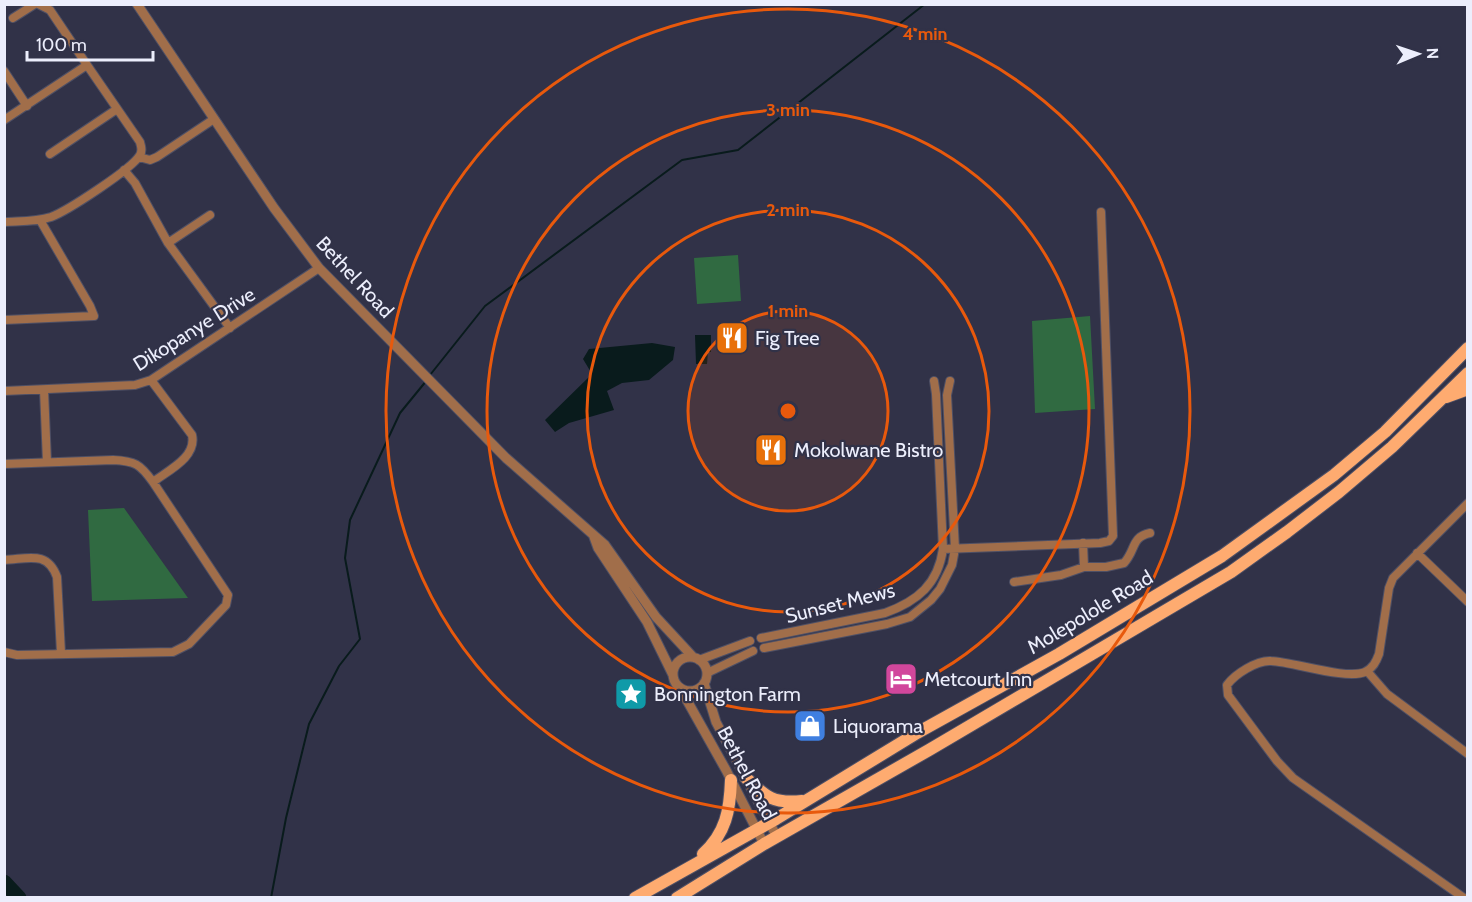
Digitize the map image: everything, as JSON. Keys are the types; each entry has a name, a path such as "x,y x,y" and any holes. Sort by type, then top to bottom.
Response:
{"main road":[{"name":"Molepolole Road","path":"635,897 807,801 917,733 1059,654 1222,556 1334,475 1385,432 1467,348"},
{"name":"Molepolole Road","path":"677,897 1232,572 1339,492 1392,447 1467,373"},
{"path":"1442,398 1467,389"},
{"path":"691,864 719,837 726,823 730,808 729,775"},
{"path":"746,778 769,798 787,802 807,801"}],"street":[{"path":"4,222 40,220 64,211 124,170 139,157 142,150 140,142 50,10 36,4 13,18"},
{"name":"Bethel Road","path":"137,4 299,244 319,268 506,458 611,552 656,617 696,658"},
{"path":"4,120 87,65"},
{"path":"4,71 27,106"},
{"path":"50,154 117,109"},
{"path":"139,157 150,160 158,157 214,119"},
{"path":"124,170 135,183 168,243 230,327"},
{"path":"943,549 1083,543 1109,541 1113,536 1101,212"},
{"path":"168,243 210,215"},
{"path":"4,320 94,316 40,220"},
{"name":"Dikopanye Drive","path":"4,391 135,385 151,380 319,268"},
{"path":"151,380 192,435 194,443 190,453 153,482"},
{"name":"Sunset Mews","path":"761,638 885,613 902,607 926,589 941,564 943,549 934,381"},
{"path":"764,648 888,624 910,617 931,600 940,589 952,566 955,549 947,395 950,381"},
{"path":"44,390 47,462"},
{"path":"4,464 130,460 139,465 153,482 228,595 226,605 189,645 172,652 17,655 4,652"},
{"path":"1464,897 1293,778 1276,761 1228,694 1227,685 1233,676 1269,661 1352,674 1367,671 1375,664 1378,654 1389,588 1393,578 1467,503"},
{"path":"1014,582 1061,575 1084,567 1106,567 1124,563 1132,552 1137,538 1150,533"},
{"name":"Bethel Road","path":"593,534 598,548 647,622 673,675"},
{"path":"1083,543 1084,567"},
{"path":"1417,554 1467,602"},
{"path":"4,560 43,559 49,561 54,567 57,576 61,653"},
{"path":"696,658 703,663 707,673 704,683 701,687 691,691 680,688 673,675 676,665 683,658 696,658 750,641"},
{"path":"707,673 753,651"},
{"path":"1367,671 1388,694 1467,754"},
{"name":"Bethel Road","path":"704,683 716,722 777,837"},
{"name":"Bethel Road","path":"680,688 729,775 764,844"},
{"path":"703,729 716,722"},
{"path":"729,775 738,763"}],"green space":[{"path":"738,255 741,301 697,304 694,258"},
{"path":"1090,316 1095,409 1035,413 1032,321"},
{"path":"124,508 188,598 92,601 88,510"}],"shaded area":[{"path":"695,335 711,335 711,352 708,352 707,364 696,364"},
{"path":"652,343 675,347 673,360 649,380 622,383 607,391 614,410 569,423 555,432 545,420 592,374 583,359 589,349"}],"waterway":[{"path":"430,375 485,306 682,160 738,150 925,4"},
{"path":"271,898 286,818 309,724 339,666 360,639 345,558 350,520 400,413 427,380"},
{"path":"4,882 19,898"}],"place":[{"name":"Fig Tree","path":"732,338"},
{"name":"Mokolwane Bistro","path":"771,450"},
{"name":"Metcourt Inn","path":"901,679"},
{"name":"Bonnington Farm","path":"631,694"},
{"name":"Liquorama","path":"810,726"}]}
